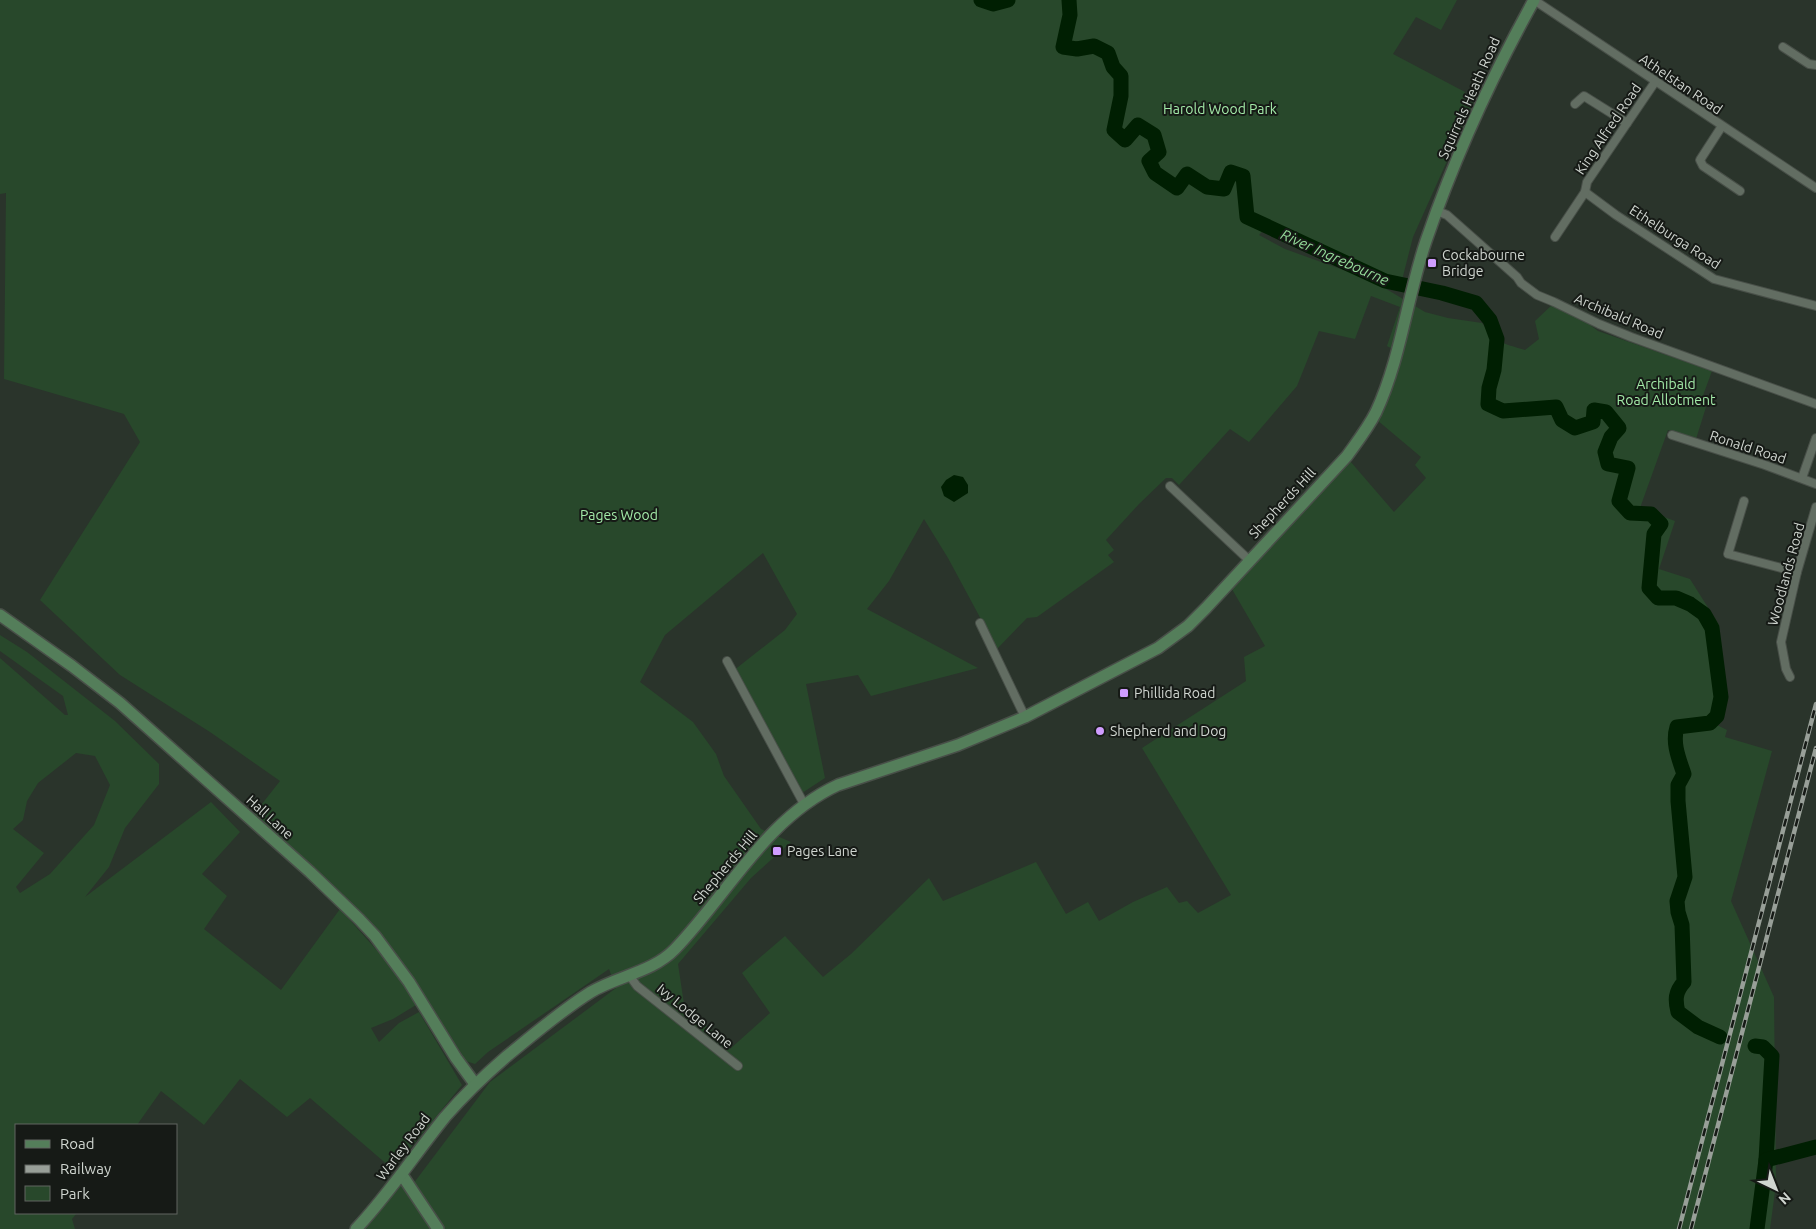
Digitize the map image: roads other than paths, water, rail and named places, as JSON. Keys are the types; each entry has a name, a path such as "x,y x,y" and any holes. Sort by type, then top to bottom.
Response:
{"street":[{"name":"Athelstan Road","path":"1534,0 1816,188"},
{"name":"Squirrels Heath Road","path":"1437,211 1484,96 1534,0"},
{"path":"1783,47 1809,64 1816,66"},
{"name":"King Alfred Road","path":"1555,237 1585,192 1588,182 1655,82"},
{"path":"1574,104 1584,96 1627,123"},
{"path":"1722,126 1700,160 1704,166 1740,191"},
{"name":"Ethelburga Road","path":"1585,192 1714,279 1816,306"},
{"name":"Shepherds Hill","path":"475,1084 575,1003 603,985 650,966 674,950 766,840 804,804 821,793 838,785 958,745 1025,717 1174,638 1188,626 1346,456 1364,432 1385,389 1418,268 1437,211"},
{"name":"Archibald Road","path":"1437,211 1447,215 1517,277 1521,284 1537,295 1631,337 1816,404"},
{"name":"Ronald Road","path":"1672,435 1816,484"},
{"path":"1802,478 1816,438"},
{"path":"1170,486 1250,560"},
{"path":"1744,501 1728,554 1797,572"},
{"name":"Woodlands Road","path":"1790,677 1786,669 1781,642 1797,572 1816,507"},
{"name":"Hall Lane","path":"0,615 120,703 340,900 375,936 396,964 456,1058 475,1084"},
{"path":"980,623 1025,717"},
{"path":"727,661 804,804"},
{"name":"Ivy Lodge Lane","path":"629,975 637,986 738,1066"},
{"name":"Warley Road","path":"356,1229 402,1175 446,1116 475,1084"},
{"path":"402,1175 438,1229"}],"waterway":[{"name":"River Ingrebourne","path":"981,0 993,4 1008,0"},
{"name":"River Ingrebourne","path":"1069,0 1070,15 1063,47 1077,49 1094,46 1108,53 1113,67 1121,76 1121,96 1114,130 1125,140 1138,125 1154,135 1159,152 1149,161 1155,173 1177,188 1187,174 1207,187 1224,189 1231,172 1243,176 1247,217 1385,281 1442,293 1476,303 1490,320 1497,339 1488,404 1503,411 1556,407 1562,420 1575,428 1593,422 1594,410 1606,412 1619,428 1611,437 1605,452 1608,464 1628,468 1619,501 1630,513 1651,514 1661,524 1654,534 1649,588 1658,598 1676,598 1690,604 1704,614 1712,628 1721,697 1717,716 1710,723 1677,727 1675,739 1684,774 1678,785 1678,801 1685,877 1677,901 1682,925 1684,982 1677,993 1676,1000 1678,1012 1698,1027 1720,1037"},
{"name":"River Ingrebourne","path":"1755,1046 1763,1047 1772,1056 1766,1160 1757,1229"},
{"path":"1766,1160 1816,1147"}],"railway":[{"path":"1679,1229 1816,704"},
{"path":"1691,1229 1816,748"}],"place":[{"name":"Cockabourne Bridge","path":"1432,263"},
{"name":"Phillida Road","path":"1124,693"},
{"name":"Shepherd and Dog","path":"1100,731"},
{"name":"Pages Lane","path":"777,851"}],"park label":[{"name":"Harold Wood Park","path":"1220,109"},
{"name":"Archibald Road Allotment","path":"1666,392"},
{"name":"Pages Wood","path":"619,515"}]}
